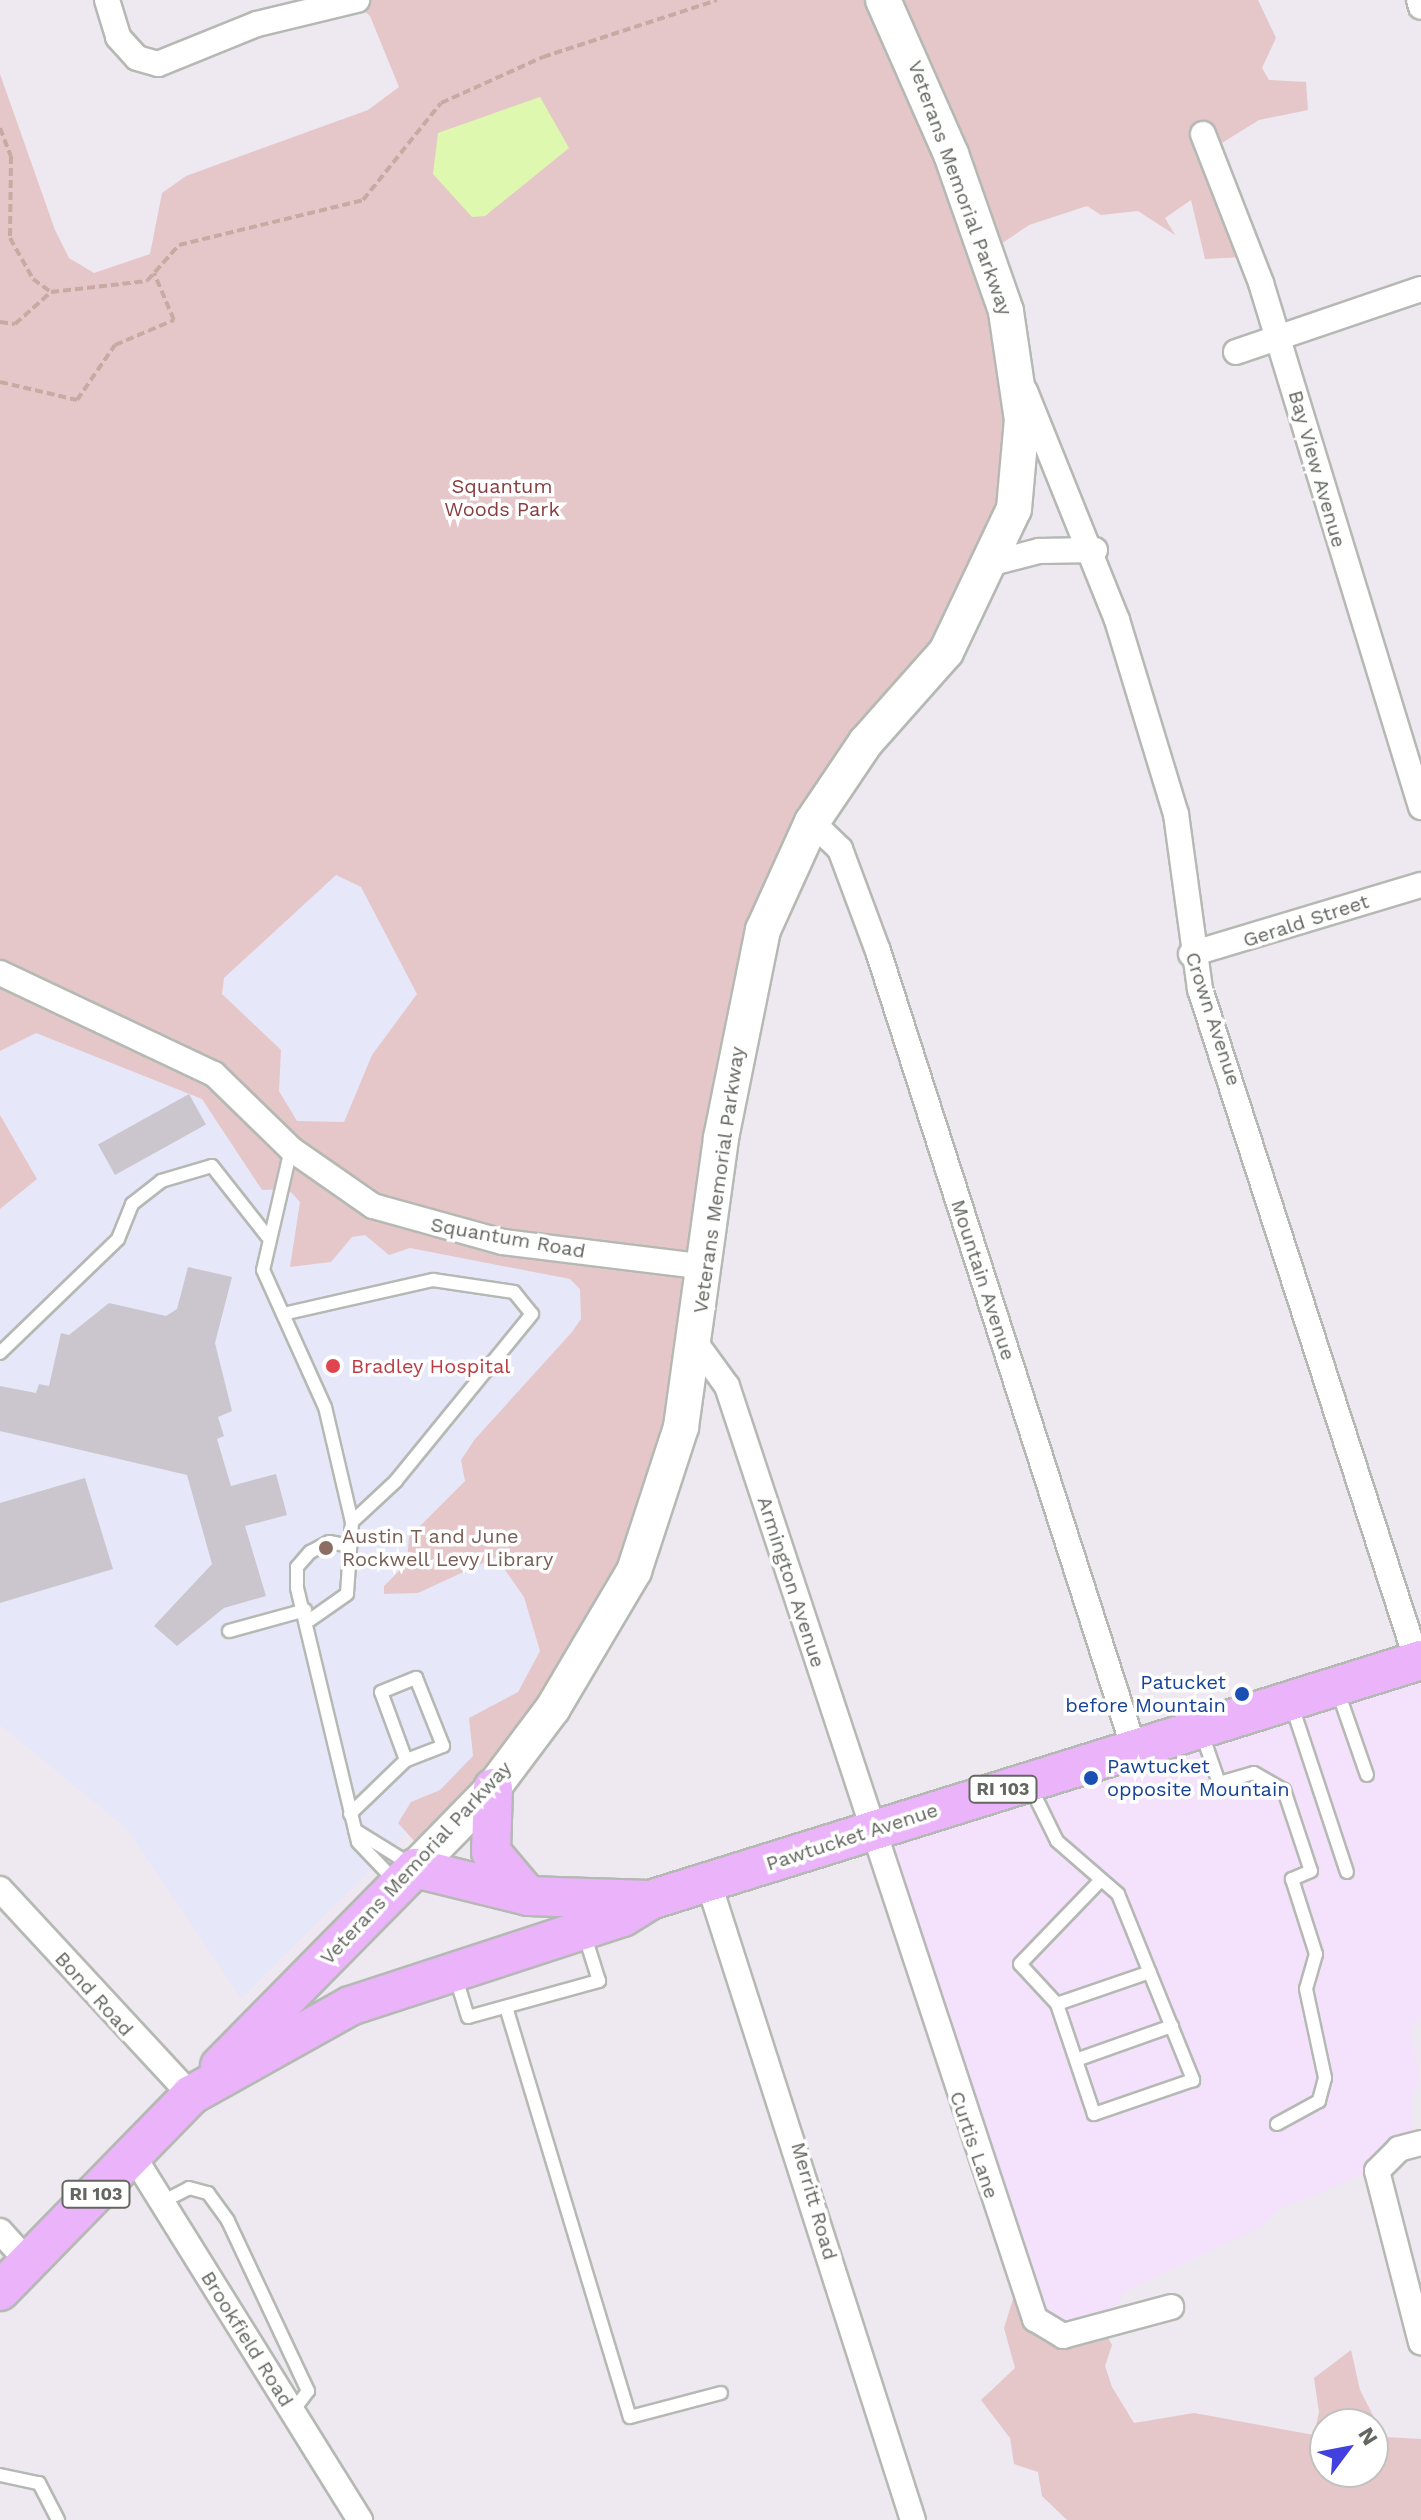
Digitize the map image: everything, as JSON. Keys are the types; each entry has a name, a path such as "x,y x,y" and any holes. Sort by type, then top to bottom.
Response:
{"main road":[{"name":"Veterans Memorial Parkway","path":"191,2095 493,1788 585,1663 634,1571 666,1486 695,1342 721,1138 763,930 812,822 866,742 946,652 1014,509 1020,379 1000,287 910,51 883,0"},
{"name":"Pawtucket Avenue","path":"0,2291 134,2157 191,2095 350,2006 872,1831 1419,1660"},
{"path":"493,1788 491,1852 528,1896"},
{"name":"Pawtucket Avenue","path":"407,1876 528,1896 636,1908"},
{"name":"Pawtucket Avenue","path":"407,1876 507,1917 636,1908"}],"street":[{"path":"107,0 118,37 137,58 158,64 257,24 357,0"},
{"path":"1419,0 1421,7"},
{"name":"Bay View Avenue","path":"1203,134 1279,338 1421,807"},
{"path":"1236,352 1421,289"},
{"name":"Crown Avenue","path":"1020,379 1095,550 1176,814 1191,954 1419,1660"},
{"path":"989,564 1039,551 1095,550"},
{"name":"Mountain Avenue","path":"812,822 840,849 878,951 1134,1749"},
{"name":"Gerald Street","path":"1191,954 1421,885"},
{"name":"Squantum Road","path":"0,973 214,1074 291,1149 373,1206 436,1227 706,1267"},
{"name":"Armington Avenue","path":"695,1342 727,1386 872,1831"},
{"name":"Curtis Lane","path":"872,1831 1035,2319 1063,2336 1171,2307"},
{"name":"Merritt Road","path":"709,1884 913,2520"},
{"name":"Bond Road","path":"0,1889 191,2095"},
{"path":"1421,2143 1383,2163 1377,2171 1421,2342"},
{"name":"Brookfield Road","path":"134,2157 360,2520"},
{"path":"0,2231 28,2262"}],"lane":[{"path":"291,1149 267,1236 263,1270 325,1407 352,1522"},
{"path":"0,1353 118,1239 132,1204 161,1181 212,1166 267,1236"},
{"path":"229,1631 307,1615 347,1594 353,1580 345,1545 352,1522 396,1481 532,1314 514,1292 433,1280 283,1314"},
{"path":"345,1545 329,1542 300,1560 297,1588 307,1615 355,1830 373,1864 407,1876"},
{"path":"350,1814 406,1760 443,1746 416,1678 381,1692 406,1760"},
{"path":"1336,1686 1367,1775"},
{"path":"1290,1700 1347,1872"},
{"path":"1200,1728 1219,1783 1254,1773 1284,1790 1311,1871 1292,1879 1316,1954 1306,1989 1325,2078 1319,2101 1277,2124"},
{"path":"1028,1781 1057,1841 1098,1883 1118,1894 1193,2080 1094,2114 1057,2004 1020,1964 1098,1883"},
{"path":"355,1830 407,1876"},
{"path":"453,1971 468,2017 599,1981 584,1930"},
{"path":"1057,2004 1150,1972"},
{"path":"506,2007 630,2417 721,2393"},
{"path":"1076,2060 1172,2026"},
{"path":"162,2202 189,2188 208,2193 228,2221 308,2391 292,2412"},
{"path":"0,2475 39,2483 58,2520"}],"path":[{"path":"0,322 15,324 51,292 147,281 179,245 363,200 441,103 543,57 717,0"},
{"path":"0,128 11,156 10,238 33,279 51,292"},
{"path":"0,382 77,400 115,345 174,320 154,273"}],"shaded area":[{"path":"540,97 569,148 485,216 472,217 433,174 438,133"},
{"name":"Bradley Hospital","path":"261,847 417,904 526,1062 642,1493 495,1746 241,1999 126,1828 0,1725 0,926"},
{"path":"1421,1657 1421,2014 1410,2031 1419,2078 1411,2101 1412,2141 1380,2167 1279,2209 1264,2225 1123,2292 1109,2316 1045,2333 973,2126 925,2029 864,1850"}],"green space":[{"name":"Squantum Woods Park","path":"352,0 1258,0 1276,38 1262,68 1269,80 1306,82 1308,110 1259,120 1217,146 1243,257 1205,259 1191,200 1165,218 1175,235 1138,211 1101,215 1087,206 1029,225 989,252 1016,506 778,891 705,1288 614,1612 423,1851 398,1823 411,1802 440,1790 473,1756 469,1718 518,1692 540,1651 524,1597 496,1557 418,1593 384,1594 384,1586 407,1563 409,1537 465,1481 461,1460 475,1439 581,1319 580,1289 570,1279 410,1248 389,1255 365,1235 352,1237 331,1262 290,1267 300,1202 288,1189 262,1190 202,1099 36,1033 0,1051 0,74 55,230 69,258 94,273 150,254 162,193 186,176 368,110 399,87 370,16","holes":["336,875 361,887 417,994 372,1055 344,1122 297,1121 279,1091 281,1050 222,994 224,978"]},
{"path":"0,1115 37,1179 0,1209"},
{"path":"1016,2289 1039,2329 1104,2330 1112,2345 1105,2366 1112,2387 1134,2423 1194,2413 1309,2434 1309,2488 1389,2488 1389,2437 1421,2439 1421,2520 1067,2520 1042,2496 1038,2472 1014,2464 1010,2438 981,2400 1015,2368 1004,2328"},
{"path":"1351,2350 1360,2390 1369,2408 1318,2408 1314,2378"}],"building":[{"path":"189,1094 206,1125 115,1175 98,1144"},
{"path":"188,1267 232,1277 215,1343 232,1411 218,1417 224,1436 217,1439 231,1486 276,1474 287,1515 245,1526 266,1596 224,1608 177,1646 154,1626 212,1564 187,1475 0,1431 0,1386 36,1393 39,1384 49,1386 61,1333 69,1335 109,1303 166,1316 177,1309"},
{"path":"85,1478 113,1569 0,1603 0,1503"}],"place":[{"name":"Bradley Hospital","path":"333,1366"},
{"name":"Austin T and June Rockwell Levy Library","path":"326,1548"},
{"name":"Patucket before Mountain","path":"1242,1694"},
{"name":"Pawtucket opposite Mountain","path":"1091,1778"}]}
